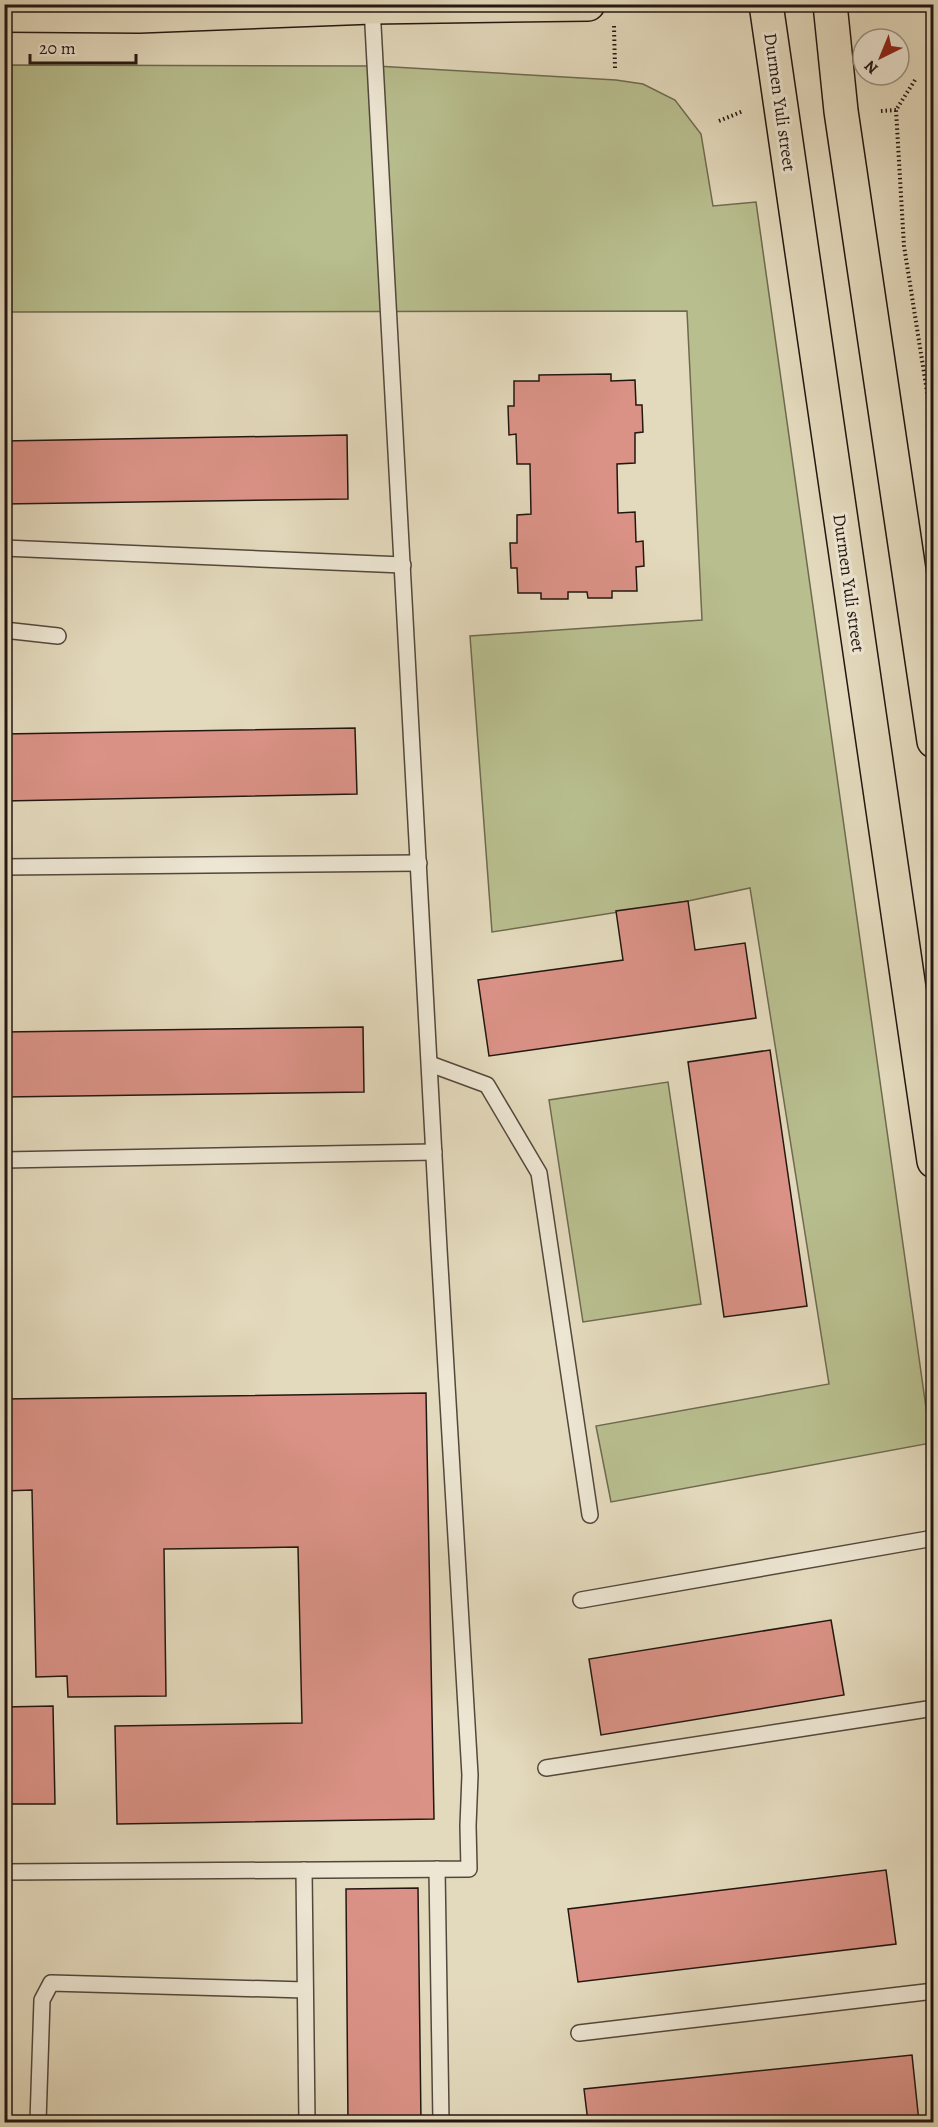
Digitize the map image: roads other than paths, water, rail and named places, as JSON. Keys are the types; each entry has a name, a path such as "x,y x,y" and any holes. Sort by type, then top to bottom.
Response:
{"main road":[{"name":"Durmen Yuli street","path":"766,4 933,1161"},
{"path":"830,4 841,111 933,741"},
{"path":"4,15 139,16 372,7 601,10"}],"lane":[{"path":"4,1872 469,1869 470,1775 372,7"},
{"path":"4,548 403,565"},
{"path":"4,630 58,636"},
{"path":"4,867 419,863"},
{"path":"430,1064 488,1085 539,1173 590,1515"},
{"path":"4,1160 434,1152"},
{"path":"581,1600 933,1538"},
{"path":"546,1768 933,1708"},
{"path":"437,1869 441,2122"},
{"path":"304,1870 307,2122"},
{"path":"38,2122 42,2000 51,1983 305,1990"},
{"path":"579,2032 933,1990"}]}
